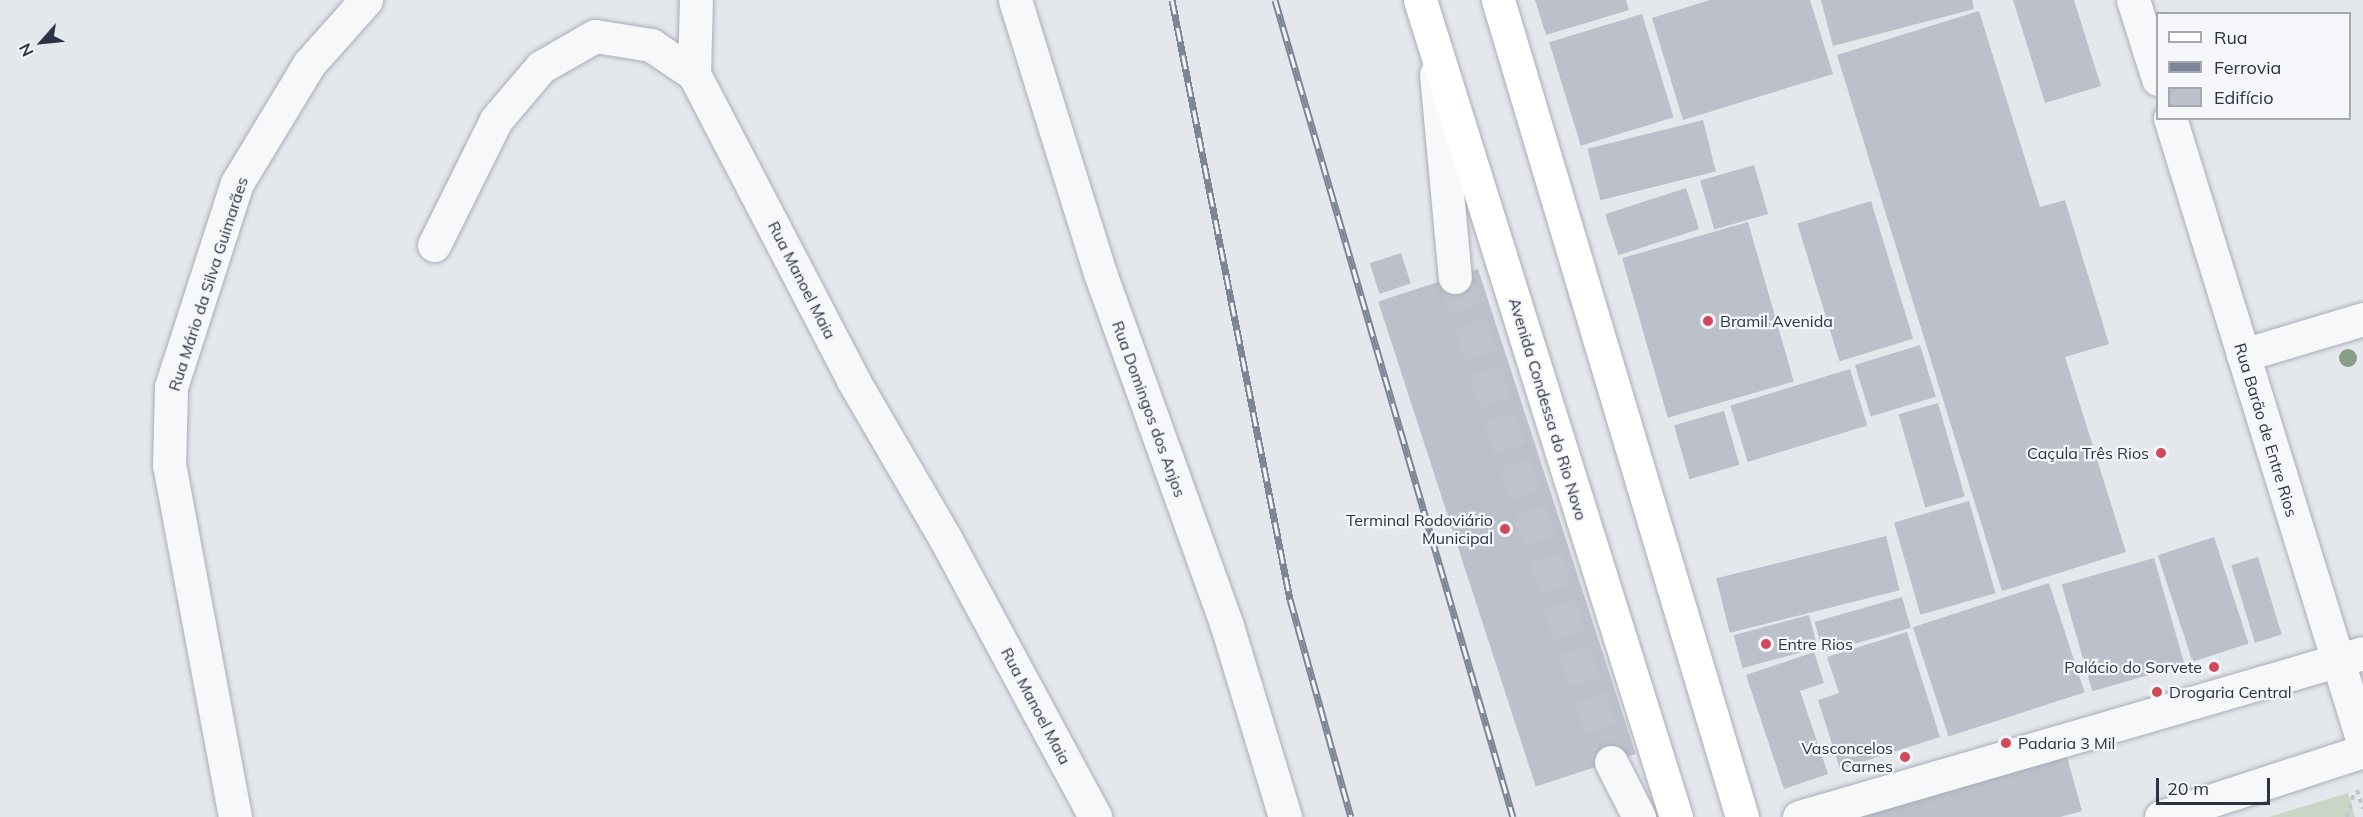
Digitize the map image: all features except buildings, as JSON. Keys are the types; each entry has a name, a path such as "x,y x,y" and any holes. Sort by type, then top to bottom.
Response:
{"main road":[{"name":"Avenida Condessa do Rio Novo","path":"1420,0 1676,817"},
{"path":"1498,0 1742,817"}],"street":[{"name":"Rua Mário da Silva Guimarães","path":"235,817 169,465 171,387 237,183 309,64 366,0"},
{"path":"694,74 696,0"},
{"name":"Rua Domingos dos Anjos","path":"1015,0 1100,273 1227,626 1285,817"},
{"path":"2133,0 2156,76"},
{"name":"Rua Manoel Maia","path":"434,245 496,120 541,67 595,36 651,45 694,74 853,380 945,538 1095,817"},
{"path":"1433,42 1455,277"},
{"name":"Rua Barão de Entre Rios","path":"2171,120 2243,355 2350,657 2363,742"},
{"path":"2243,355 2363,319"},
{"path":"1799,817 2350,657"},
{"path":"2161,817 2363,751"},
{"path":"1611,762 1639,817"}],"path":[{"path":"2347,817 2356,785"}],"green space":[{"path":"2348,793 2355,817 2269,817"}],"tunnel":[{"path":"1455,277 1611,762"}],"railway":[{"path":"1172,0 1290,599 1351,817"},
{"path":"1275,0 1513,817"}],"place":[{"name":"Bramil Avenida","path":"1708,321"},
{"name":"Caçula Três Rios","path":"2161,453"},
{"name":"Terminal Rodoviário Municipal","path":"1505,529"},
{"name":"Entre Rios","path":"1766,644"},
{"name":"Palácio do Sorvete","path":"2214,667"},
{"name":"Drogaria Central","path":"2157,692"},
{"name":"Padaria 3 Mil","path":"2006,743"},
{"name":"Vasconcelos Carnes","path":"1905,757"}]}
